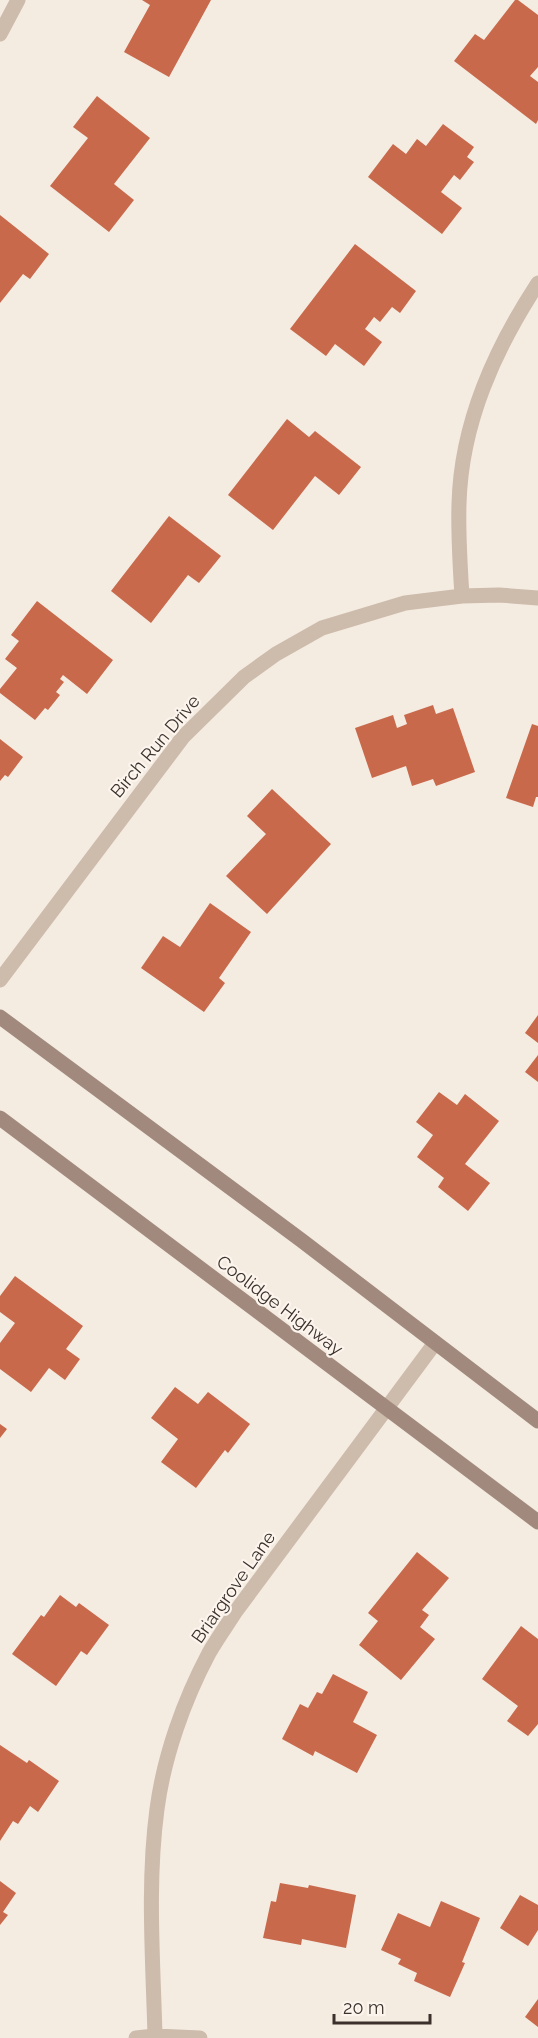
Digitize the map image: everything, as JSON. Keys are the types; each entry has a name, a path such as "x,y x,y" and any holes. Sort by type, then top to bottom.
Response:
{"main road":[{"path":"0,1017 301,1240 538,1421"},
{"name":"Coolidge Highway","path":"0,1118 538,1522"}],"street":[{"path":"0,34 18,0"},
{"path":"462,596 459,502 464,453 492,363 513,321 538,283"},
{"name":"Birch Run Drive","path":"0,980 183,737 243,677 276,654 322,628 405,603 462,596 499,595 538,598"},
{"name":"Briargrove Lane","path":"155,2036 152,1858 157,1807 168,1756 187,1702 209,1653 236,1611 435,1343"},
{"path":"136,2038 155,2036 200,2038"}],"building":[{"path":"142,0 211,0 169,77 124,52 150,5"},
{"path":"515,0 538,15 538,67 530,76 538,82 538,120 536,124 454,61 475,34 484,40"},
{"path":"97,96 150,138 114,184 134,200 109,232 50,186 88,138 73,127"},
{"path":"443,124 474,147 467,157 474,162 460,180 454,175 441,192 462,208 442,234 368,177 393,144 406,154 417,139 426,146"},
{"path":"0,215 49,254 30,279 23,274 0,303"},
{"path":"355,244 416,291 400,313 392,307 380,322 374,317 365,329 382,342 364,366 335,344 326,356 290,329"},
{"path":"287,419 309,437 315,431 361,467 339,495 315,476 273,530 228,495"},
{"path":"169,516 221,556 199,583 188,575 151,623 111,591"},
{"path":"37,601 113,660 87,694 63,675 60,679 64,682 56,692 60,695 48,710 45,708 35,720 0,693 0,689 17,668 5,659 19,641 11,635"},
{"path":"433,705 436,714 453,708 475,772 436,786 433,779 412,786 406,766 372,778 355,728 393,715 397,728 407,724 404,715"},
{"path":"532,724 538,726 538,797 533,807 506,798"},
{"path":"0,739 23,757 8,777 5,775 0,781"},
{"path":"272,789 331,844 267,914 226,876 266,834 247,816"},
{"path":"210,903 251,932 219,978 225,983 204,1012 141,968 163,936 180,947"},
{"path":"538,1015 538,1043 525,1033"},
{"path":"538,1055 538,1082 525,1072"},
{"path":"439,1092 457,1105 465,1094 499,1121 465,1164 490,1183 468,1211 438,1187 444,1178 417,1157 433,1135 416,1122"},
{"path":"15,1276 83,1326 66,1349 80,1359 65,1380 49,1368 31,1392 0,1369 0,1343 15,1323 0,1312 0,1296"},
{"path":"175,1387 198,1404 208,1392 250,1424 228,1453 225,1450 196,1488 161,1462 178,1439 151,1418"},
{"path":"0,1424 7,1429 0,1438"},
{"path":"417,1552 449,1578 422,1610 429,1615 420,1627 435,1639 401,1680 359,1645 378,1621 368,1613"},
{"path":"60,1595 76,1607 79,1603 109,1625 87,1655 81,1651 56,1686 12,1654 41,1615 44,1617"},
{"path":"521,1626 538,1639 538,1724 528,1736 507,1721 518,1706 482,1679"},
{"path":"333,1674 368,1692 353,1722 377,1735 357,1773 315,1751 313,1756 282,1739 300,1704 308,1708 317,1692 322,1694"},
{"path":"0,1745 27,1763 29,1760 59,1781 38,1812 30,1806 18,1824 13,1821 0,1841"},
{"path":"0,1881 16,1893 3,1912 8,1915 0,1925"},
{"path":"280,1883 308,1888 309,1885 356,1895 346,1948 302,1939 301,1945 263,1938 271,1901 276,1902"},
{"path":"520,1895 538,1905 538,1930 528,1946 500,1928"},
{"path":"441,1901 480,1918 462,1962 465,1963 450,1997 414,1981 417,1973 398,1964 401,1959 381,1950 398,1913 430,1927"},
{"path":"538,1999 538,2027 525,2017"}]}
